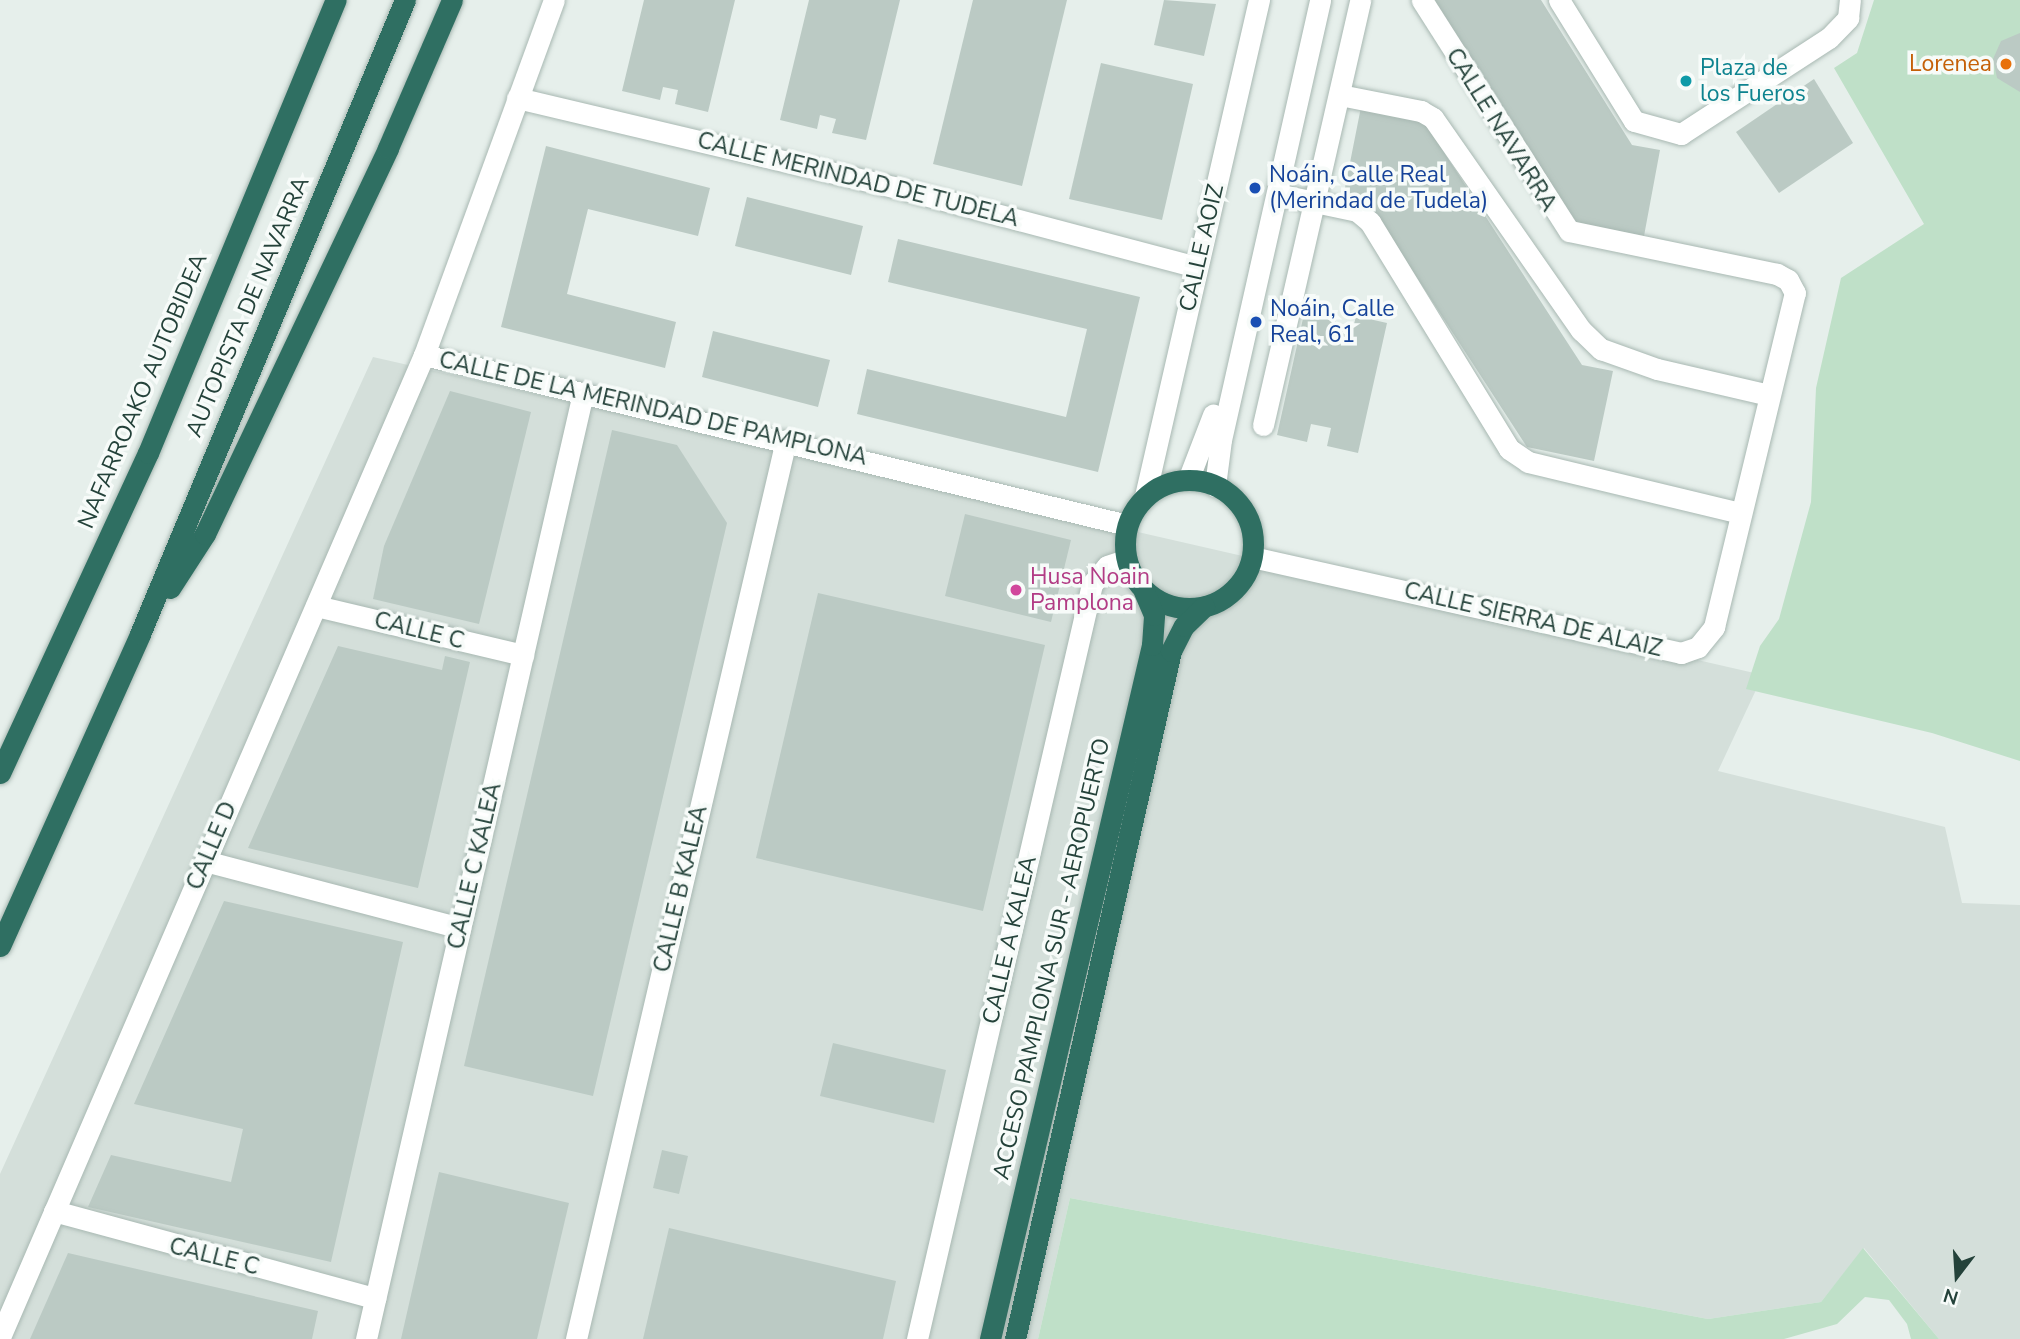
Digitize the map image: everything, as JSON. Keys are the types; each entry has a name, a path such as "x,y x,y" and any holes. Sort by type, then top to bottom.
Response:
{"highway":[{"name":"NAFARROAKO AUTOBIDEA","path":"0,774 148,453 335,0"},
{"name":"AUTOPISTA DE NAVARRA","path":"140,634 405,0"},
{"path":"0,946 140,634 205,534 425,67 452,0"},
{"path":"1188,480 1215,486 1246,515 1253,536 1252,557 1235,589 1204,607 1182,608 1161,603 1144,591 1126,560 1127,525 1146,496 1158,487 1188,480"},
{"name":"ACCESO PAMPLONA SUR - AEROPUERTO","path":"990,1339 1152,645 1154,615 1144,591"},
{"name":"ACCESO PAMPLONA SUR - AEROPUERTO","path":"1015,1339 1171,650 1184,626 1204,607"}],"street":[{"name":"CALLE DE LA MERINDAD DE PAMPLONA","path":"554,0 424,355 786,440 1127,525"},
{"name":"CALLE AOIZ","path":"1146,496 1259,0"},
{"path":"1188,480 1208,437 1308,0"},
{"path":"1215,486 1221,440 1321,0"},
{"path":"1263,425 1360,0"},
{"name":"CALLE NAVARRA","path":"1422,0 1569,231 1777,274 1788,280 1795,293"},
{"path":"1559,0 1634,121 1681,134 1829,38 1847,18 1850,0"},
{"path":"1340,95 1421,111 1433,118 1581,330 1601,349 1657,369 1769,395"},
{"name":"CALLE MERINDAD DE TUDELA","path":"517,98 868,181 1197,267"},
{"path":"1277,194 1357,211 1370,222 1508,449 1528,462 1740,513"},
{"name":"CALLE SIERRA DE ALAIZ","path":"1252,557 1681,653 1698,647 1714,627 1795,293"},
{"name":"CALLE D","path":"0,1337 424,355"},
{"name":"CALLE C KALEA","path":"366,1339 583,393"},
{"name":"CALLE B KALEA","path":"576,1339 786,440"},
{"name":"CALLE A KALEA","path":"918,1339 1092,584 1107,566 1126,560"},
{"name":"CALLE C","path":"316,606 523,655"},
{"path":"205,861 460,928"},
{"name":"CALLE C","path":"54,1211 375,1298"}],"shaded area":[{"path":"373,357 1763,675 1718,771 1945,827 1962,903 2020,905 2020,1339 1939,1339 1864,1248 1821,1302 1708,1319 1070,1198 1038,1339 0,1339 0,1174"}],"green space":[{"path":"1874,0 2020,0 2020,761 1932,733 1746,689 1760,646 1779,619 1811,502 1816,388 1841,278 1924,224 1834,68 1857,53"},
{"path":"1070,1198 1708,1319 1821,1302 1863,1248 1939,1339 1911,1339 1907,1324 1889,1300 1865,1297 1837,1324 1784,1339 1038,1339"}],"building":[{"path":"644,0 735,0 708,112 675,104 678,90 663,87 660,100 622,91"},
{"path":"809,0 900,0 866,140 832,133 836,119 820,115 817,129 780,120"},
{"path":"973,0 1067,0 1022,186 933,164"},
{"path":"1164,0 1216,4 1204,56 1154,45"},
{"path":"1435,0 1541,0 1632,145 1660,150 1644,236 1569,222 1433,8"},
{"name":"Lorenea","path":"2020,33 2020,92 1997,78 1993,59 2001,41"},
{"path":"1101,63 1193,84 1162,220 1069,199"},
{"path":"1814,79 1853,143 1779,193 1736,132"},
{"path":"1361,107 1423,120 1582,365 1613,371 1594,461 1527,447 1369,204 1343,198"},
{"path":"546,146 710,188 698,236 588,209 567,294 676,322 665,368 501,327"},
{"path":"747,197 863,226 851,275 735,246"},
{"path":"898,239 1140,297 1098,472 857,414 867,369 1066,417 1087,329 888,282"},
{"path":"1306,305 1338,312 1334,329 1352,333 1356,316 1387,323 1358,453 1327,446 1331,428 1311,424 1307,442 1277,435"},
{"path":"713,331 830,360 818,407 702,377"},
{"path":"450,391 531,412 479,624 373,599 384,546"},
{"path":"612,430 677,445 727,523 593,1096 464,1066"},
{"path":"965,514 1071,540 1051,622 945,596"},
{"path":"818,593 1045,645 983,911 756,858"},
{"path":"338,646 442,670 445,656 470,662 418,888 248,848"},
{"path":"224,901 403,942 331,1262 88,1207 111,1155 231,1182 243,1129 134,1104"},
{"path":"833,1043 946,1070 934,1123 820,1096"},
{"path":"662,1150 688,1156 679,1194 653,1188"},
{"path":"439,1172 569,1203 537,1339 401,1339"},
{"path":"669,1228 896,1281 883,1339 643,1339"},
{"path":"68,1253 318,1311 312,1339 30,1339"}],"place":[{"name":"Lorenea","path":"2006,64"},
{"name":"Plaza de los Fueros","path":"1686,81"},
{"name":"Noáin, Calle Real (Merindad de Tudela)","path":"1255,188"},
{"name":"Noáin, Calle Real, 61","path":"1256,322"},
{"name":"Husa Noain Pamplona","path":"1016,590"}]}
